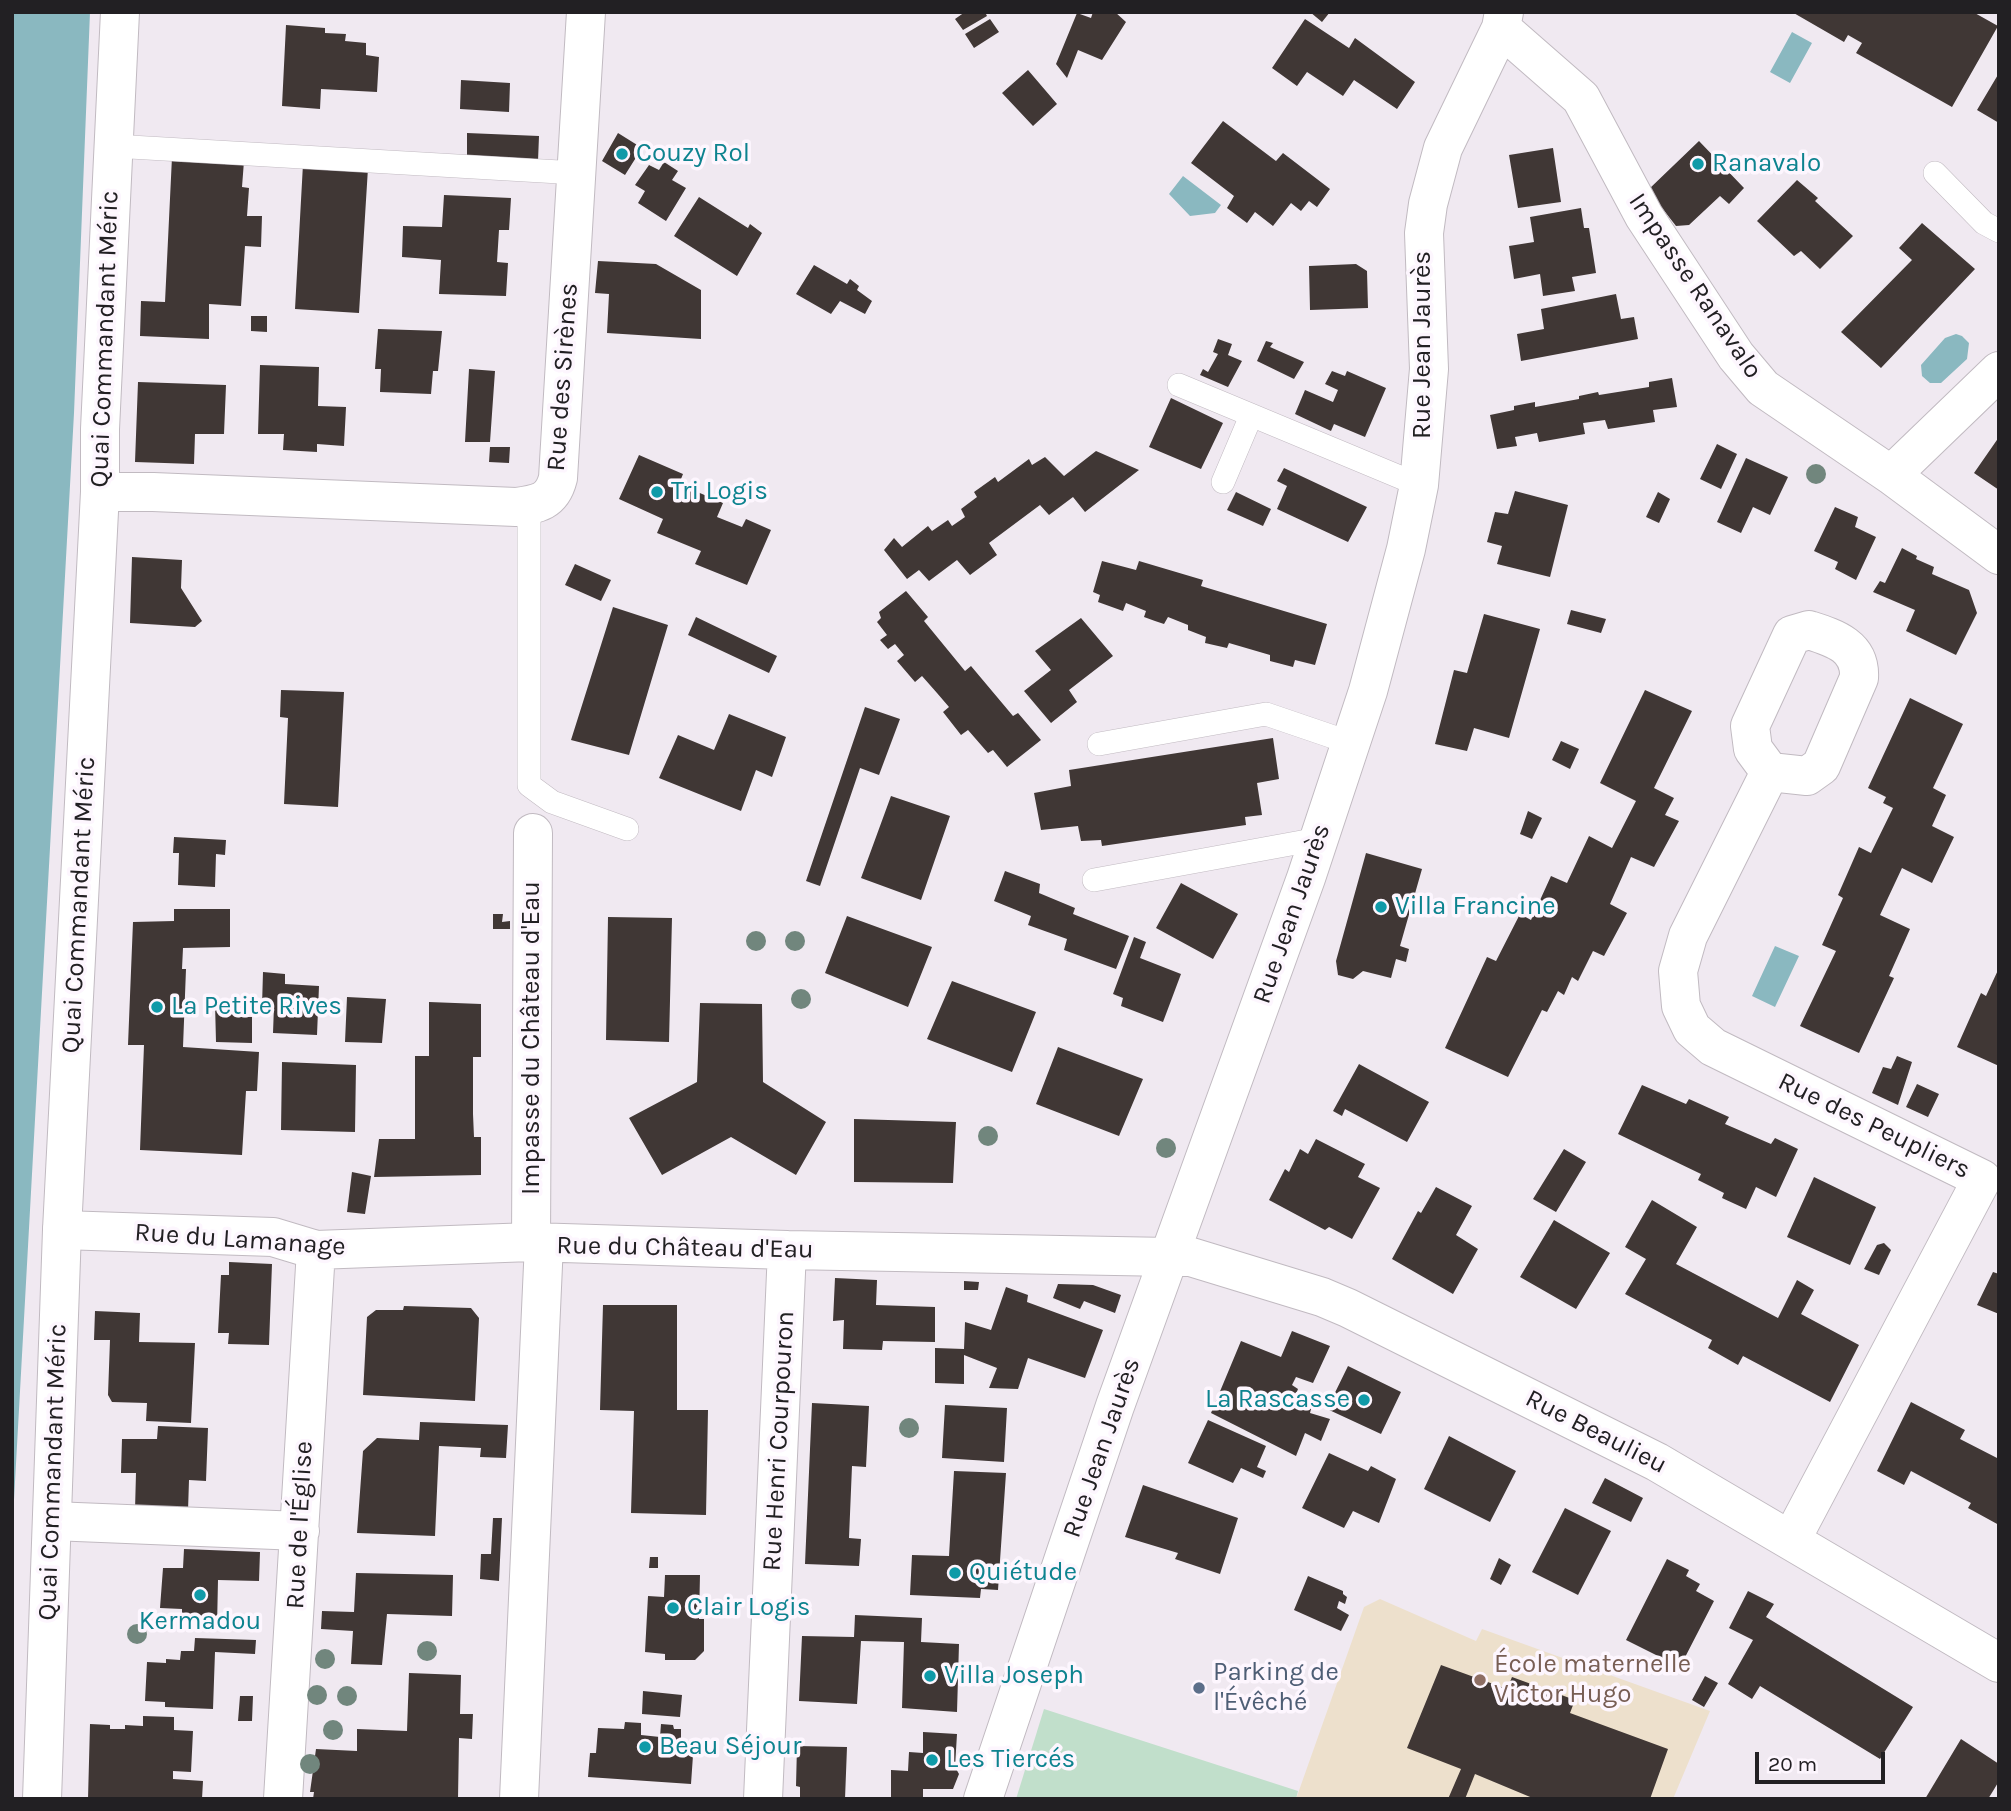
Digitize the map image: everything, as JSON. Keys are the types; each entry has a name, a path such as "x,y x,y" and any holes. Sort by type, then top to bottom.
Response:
{"street":[{"name":"Quai Commandant Méric","path":"42,1799 62,1230 100,492 100,429 120,12"},
{"name":"Rue des Sirènes","path":"100,492 516,507 543,502 551,496 558,478 586,12"},
{"name":"Impasse Ranavalo","path":"1502,20 1581,98 1644,216 1737,356 1763,388 1891,475 1999,555"},
{"name":"Rue Jean Jaurès","path":"984,1799 1115,1406 1352,743 1391,611 1419,485 1429,369 1424,233 1428,204 1443,148 1502,20"},
{"path":"1891,475 1999,371"},
{"name":"Rue des Peupliers","path":"1770,772 1688,936 1678,971 1681,1006 1692,1029 1713,1047 1991,1182 1791,1540"},
{"name":"Impasse du Château d'Eau","path":"533,833 538,1243"},
{"name":"Rue du Lamanage","path":"62,1230 273,1237 316,1250 538,1243"},
{"name":"Rue du Château d'Eau","path":"519,1799 538,1243 1170,1257"},
{"name":"Rue de l'Église","path":"283,1799 316,1250"},
{"name":"Rue Henri Courpouron","path":"762,1799 787,1250"},
{"name":"Rue Beaulieu","path":"1170,1257 1191,1257 1244,1272 1348,1308 1657,1462 1999,1664"},
{"path":"52,1521 300,1531"}],"lane":[{"path":"113,146 577,173"},
{"path":"1935,173 1984,223 1999,231"},
{"path":"1179,385 1419,485"},
{"path":"1223,482 1251,416"},
{"path":"529,505 529,785 552,802 628,829"},
{"path":"1099,744 1266,714 1352,743"},
{"path":"1094,880 1318,839"}],"shaded area":[{"name":"École maternelle Victor Hugo","path":"1380,1599 1476,1641 1482,1629 1710,1711 1673,1799 1296,1799 1364,1607"}],"green space":[{"path":"1044,1709 1298,1791 1296,1799 1016,1799"}],"water":[{"path":"12,12 90,12 74,413 12,1536"},
{"path":"1792,32 1812,43 1790,83 1770,72"},
{"path":"1183,176 1221,205 1215,213 1190,216 1169,194"},
{"path":"1956,334 1969,343 1967,359 1941,383 1930,383 1922,376 1921,365 1945,338"},
{"path":"1775,946 1799,956 1775,1007 1752,996"}],"building":[{"path":"965,12 985,12 987,16 963,30 955,19"},
{"path":"1093,12 1115,12 1126,22 1102,60 1078,50 1067,78 1056,64 1077,13 1091,18"},
{"path":"1310,12 1330,12 1322,22"},
{"path":"1792,12 1973,12 1998,26 1952,107 1856,53 1862,43 1848,35 1844,42"},
{"path":"990,19 999,32 974,48 965,34"},
{"path":"1305,19 1349,48 1355,38 1415,82 1397,109 1354,80 1343,96 1307,72 1297,86 1272,68"},
{"path":"286,25 325,28 325,33 346,34 345,41 366,43 366,55 379,57 377,92 321,89 320,109 282,106"},
{"path":"1028,70 1057,104 1033,126 1002,93"},
{"path":"1999,73 1999,123 1977,110"},
{"path":"461,80 510,83 509,112 460,109"},
{"path":"1223,121 1276,161 1283,153 1330,189 1317,207 1309,201 1301,211 1291,203 1273,226 1255,212 1247,223 1227,208 1234,196 1191,163"},
{"path":"467,133 539,136 538,161 467,156"},
{"name":"Couzy Rol","path":"618,133 642,148 625,175 602,161"},
{"name":"Ranavalo","path":"1699,141 1744,188 1729,204 1720,196 1689,225 1676,226 1648,190"},
{"path":"1553,148 1561,202 1518,208 1509,155"},
{"path":"172,157 244,161 242,187 249,188 247,216 262,216 261,247 245,246 241,306 209,304 209,339 140,336 141,301 165,302"},
{"path":"664,162 678,171 672,180 686,188 666,221 638,203 645,191 635,185 649,165 659,170"},
{"path":"303,164 368,168 359,313 295,309"},
{"path":"1797,180 1818,198 1815,201 1853,236 1820,269 1801,251 1794,256 1757,221"},
{"path":"444,195 511,198 509,230 499,230 497,262 508,263 506,296 439,294 441,260 402,257 403,226 442,227"},
{"path":"699,197 748,228 750,224 762,233 737,276 674,236"},
{"path":"1581,208 1584,228 1589,228 1596,273 1572,277 1575,291 1543,296 1540,274 1514,279 1509,246 1534,242 1530,217"},
{"path":"1922,223 1975,269 1881,368 1841,332 1912,260 1899,248"},
{"path":"598,261 656,264 701,290 701,339 607,333 609,294 595,293"},
{"path":"1356,264 1367,271 1368,308 1310,310 1309,266"},
{"path":"814,265 847,284 850,279 859,286 857,290 872,301 865,314 840,301 831,314 796,294"},
{"path":"1616,294 1621,319 1634,317 1638,339 1521,361 1517,334 1544,329 1541,309"},
{"path":"251,316 267,316 267,332 251,331"},
{"path":"378,329 442,331 438,371 433,371 431,394 380,392 381,369 375,369"},
{"path":"1218,339 1232,344 1228,355 1242,361 1228,387 1200,375 1203,369 1208,372 1218,354 1213,352"},
{"path":"1266,341 1273,343 1270,347 1304,362 1294,379 1257,361"},
{"path":"260,365 319,367 318,406 346,407 344,446 317,444 317,452 283,450 284,434 258,434"},
{"path":"469,369 495,371 490,442 465,442"},
{"path":"1332,371 1345,376 1347,371 1386,388 1365,437 1334,424 1331,431 1295,414 1305,390 1333,402 1338,390 1325,384"},
{"path":"1672,378 1677,407 1653,410 1655,422 1608,429 1605,420 1583,423 1585,434 1539,442 1537,433 1515,437 1517,446 1497,449 1490,415 1535,402 1535,407 1579,399 1579,396 1598,392 1599,395 1649,387 1649,382"},
{"path":"138,382 226,385 224,434 195,434 194,464 135,462"},
{"path":"1171,398 1223,423 1201,469 1149,447"},
{"path":"1999,437 1999,490 1974,473"},
{"path":"1717,444 1737,454 1721,489 1700,479"},
{"path":"490,447 510,447 509,463 489,462"},
{"path":"1096,451 1139,470 1085,512 1073,497 1049,515 1040,505 989,543 997,555 970,575 957,560 929,581 919,570 907,579 884,550 894,538 902,547 928,526 932,531 948,520 952,526 965,517 961,509 977,497 974,492 995,477 998,482 1029,459 1032,465 1045,457 1064,476"},
{"path":"639,455 683,474 679,484 723,503 717,517 742,527 746,519 771,530 747,585 695,564 701,551 657,533 663,519 619,499"},
{"path":"1746,458 1788,477 1770,515 1753,507 1741,533 1717,522"},
{"path":"1284,468 1367,507 1348,542 1277,509 1287,486 1277,481"},
{"path":"1515,491 1568,505 1550,577 1497,564 1502,546 1487,542 1495,512 1508,514"},
{"path":"1236,492 1271,509 1263,526 1227,510"},
{"path":"1658,492 1670,499 1659,523 1646,517"},
{"path":"1835,507 1858,517 1855,527 1876,537 1856,580 1835,569 1838,562 1814,551"},
{"path":"1902,548 1917,556 1916,559 1934,567 1932,574 1969,590 1977,613 1956,655 1906,631 1915,610 1873,592 1880,581 1885,583"},
{"path":"132,557 182,560 181,588 202,621 195,627 130,623"},
{"path":"1102,561 1136,570 1139,561 1203,580 1201,586 1327,624 1315,665 1295,660 1293,667 1270,661 1270,655 1229,643 1227,648 1205,643 1206,637 1188,630 1188,625 1168,617 1164,624 1144,617 1146,611 1126,603 1123,611 1098,602 1100,595 1093,592"},
{"path":"575,564 611,580 601,601 565,585"},
{"path":"906,591 928,617 924,621 965,671 971,666 1013,716 1018,713 1041,740 1007,767 993,750 988,753 968,730 961,735 943,712 949,707 922,676 915,682 897,661 904,655 895,644 888,649 880,640 887,635 877,622 881,618 879,612"},
{"path":"613,607 668,625 629,755 571,740"},
{"path":"1571,610 1606,619 1601,633 1567,624"},
{"path":"1484,614 1540,629 1509,738 1474,728 1467,751 1435,744 1454,670 1467,673"},
{"path":"696,617 777,656 769,673 688,635"},
{"path":"1081,618 1113,656 1069,690 1077,702 1051,723 1024,691 1051,670 1035,651"},
{"path":"281,690 344,692 338,807 284,804 288,718 280,717"},
{"path":"1645,690 1692,711 1654,788 1674,798 1665,815 1679,821 1654,867 1631,857 1610,904 1627,913 1604,956 1593,951 1578,981 1572,977 1564,995 1558,991 1547,1012 1542,1010 1508,1077 1445,1048 1487,957 1496,961 1520,914 1531,920 1551,876 1567,883 1589,836 1612,848 1636,801 1600,783"},
{"path":"1910,698 1963,724 1933,788 1946,795 1932,826 1954,837 1932,883 1902,868 1880,915 1910,929 1889,976 1894,978 1859,1053 1800,1026 1836,951 1822,945 1843,898 1838,895 1859,847 1871,853 1893,808 1883,803 1886,797 1868,788"},
{"path":"865,707 900,719 879,775 860,768 820,886 806,881"},
{"path":"729,714 786,737 772,777 756,770 741,811 659,778 678,735 714,750"},
{"path":"1273,738 1279,779 1257,783 1262,815 1245,817 1246,825 1102,846 1101,840 1081,841 1078,826 1041,830 1034,793 1071,786 1069,770"},
{"path":"1561,741 1579,749 1570,769 1552,760"},
{"path":"891,796 950,816 921,900 861,878"},
{"path":"1528,811 1542,818 1532,839 1520,834"},
{"path":"174,837 226,840 225,855 216,854 215,887 178,885 179,853 173,853"},
{"name":"Villa Francine","path":"1366,853 1422,869 1400,946 1409,949 1406,962 1396,959 1391,978 1363,971 1353,979 1338,975 1336,961"},
{"path":"1005,871 1040,884 1039,893 1075,908 1073,914 1129,936 1116,969 1064,950 1067,939 1028,925 1031,916 994,901"},
{"path":"1181,883 1238,914 1213,959 1156,928"},
{"path":"174,909 230,909 230,947 183,948 182,969 186,969 183,1047 259,1052 257,1091 246,1091 242,1155 140,1150 144,1045 128,1045 133,922 174,921"},
{"path":"493,914 503,914 502,922 510,921 510,929 493,929"},
{"path":"847,916 932,947 908,1007 825,973"},
{"path":"608,917 672,918 669,1042 606,1040"},
{"path":"1134,937 1146,942 1140,958 1181,974 1163,1022 1121,1006 1123,998 1113,994"},
{"path":"1999,968 1999,1066 1957,1047 1981,993 1986,996"},
{"path":"263,972 285,974 285,984 319,986 317,1035 273,1033 274,1006 262,1006"},
{"path":"952,981 1036,1012 1012,1072 927,1039"},
{"path":"347,997 386,999 382,1043 345,1042"},
{"path":"237,1001 237,1017 252,1017 252,1043 216,1042 215,1003"},
{"path":"429,1002 481,1004 481,1057 473,1057 473,1114 474,1137 481,1137 481,1175 374,1177 379,1139 415,1139 415,1056 429,1056"},
{"path":"700,1003 762,1004 763,1082 826,1122 796,1175 731,1137 662,1175 629,1118 697,1082"},
{"path":"1058,1047 1143,1079 1119,1136 1036,1104"},
{"path":"1897,1056 1912,1062 1898,1105 1872,1093 1883,1067 1891,1069"},
{"path":"282,1062 356,1065 355,1132 281,1130"},
{"path":"1359,1064 1429,1102 1407,1142 1345,1109 1342,1116 1333,1111"},
{"path":"1917,1084 1939,1094 1928,1117 1906,1107"},
{"path":"1642,1085 1686,1104 1689,1099 1729,1117 1725,1124 1771,1144 1775,1138 1798,1149 1776,1197 1756,1187 1746,1209 1722,1198 1724,1193 1698,1180 1701,1174 1618,1134"},
{"path":"854,1119 956,1122 953,1183 854,1182"},
{"path":"1316,1139 1365,1164 1358,1177 1380,1188 1352,1239 1329,1227 1325,1230 1269,1200 1285,1169 1289,1172 1300,1149 1308,1154"},
{"path":"1564,1149 1586,1162 1556,1212 1533,1199"},
{"path":"352,1172 371,1176 365,1214 347,1212"},
{"path":"1814,1177 1876,1207 1850,1265 1787,1237"},
{"path":"1436,1187 1472,1206 1456,1235 1478,1249 1453,1294 1392,1259 1418,1211 1421,1213"},
{"path":"1652,1200 1697,1227 1676,1264 1778,1318 1797,1280 1814,1290 1801,1314 1859,1345 1830,1402 1743,1356 1738,1365 1708,1348 1712,1340 1625,1294 1646,1259 1625,1247"},
{"path":"1554,1220 1610,1253 1576,1309 1520,1277"},
{"path":"1884,1243 1891,1250 1879,1275 1864,1269 1877,1245"},
{"path":"229,1262 272,1264 269,1345 228,1344 229,1333 218,1333 221,1275 229,1275"},
{"path":"1993,1272 1999,1274 1999,1314 1977,1305"},
{"path":"835,1278 877,1280 876,1305 935,1307 935,1342 883,1341 882,1350 843,1349 844,1320 833,1321"},
{"path":"964,1281 979,1282 978,1290 964,1290"},
{"path":"1058,1284 1093,1285 1121,1295 1115,1313 1084,1301 1080,1309 1053,1298"},
{"path":"1006,1287 1028,1295 1027,1302 1103,1330 1085,1378 1028,1358 1018,1389 989,1388 997,1368 964,1355 964,1384 935,1383 935,1348 964,1349 965,1322 991,1330"},
{"path":"603,1305 677,1305 677,1410 708,1410 706,1515 631,1513 634,1411 600,1410"},
{"path":"404,1306 471,1308 479,1318 475,1401 363,1395 367,1317 376,1310 403,1310"},
{"path":"95,1311 140,1313 139,1342 195,1343 191,1423 146,1421 147,1403 112,1402 108,1395 110,1340 94,1340"},
{"path":"1292,1331 1330,1346 1313,1383 1296,1377 1292,1385 1298,1389 1296,1394 1313,1401 1310,1413 1330,1419 1321,1441 1305,1433 1296,1456 1211,1413 1241,1341 1281,1357"},
{"name":"La Rascasse","path":"1348,1366 1401,1392 1381,1434 1327,1409"},
{"path":"1911,1402 1965,1430 1960,1439 1999,1459 1999,1525 1968,1508 1971,1503 1911,1471 1904,1485 1877,1471"},
{"path":"812,1403 869,1406 866,1467 852,1466 849,1538 861,1539 859,1566 805,1564"},
{"path":"945,1405 1007,1408 1004,1462 942,1458"},
{"path":"1208,1420 1266,1446 1257,1467 1266,1471 1263,1478 1241,1468 1233,1483 1188,1463"},
{"path":"420,1422 508,1425 506,1458 480,1457 481,1448 439,1446 435,1536 357,1533 363,1451 377,1438 419,1440"},
{"path":"158,1426 208,1428 206,1481 189,1480 188,1511 135,1510 136,1473 121,1473 122,1439 157,1439"},
{"path":"1449,1436 1516,1471 1490,1522 1424,1489"},
{"path":"1329,1453 1368,1471 1371,1466 1396,1479 1379,1523 1353,1511 1344,1528 1302,1508"},
{"path":"954,1471 1006,1473 998,1590 981,1589 980,1598 910,1595 912,1555 949,1556"},
{"path":"1605,1478 1643,1498 1631,1522 1592,1503"},
{"path":"1143,1485 1238,1518 1220,1574 1175,1559 1178,1553 1125,1537"},
{"path":"1565,1508 1611,1531 1578,1595 1532,1572"},
{"path":"493,1518 502,1518 499,1581 480,1579 481,1554 491,1554"},
{"name":"Kermadou","path":"184,1549 260,1552 259,1581 218,1580 217,1627 182,1626 182,1609 160,1608 163,1568 183,1568"},
{"path":"650,1557 658,1557 658,1568 649,1568"},
{"path":"1499,1558 1511,1565 1501,1585 1490,1579"},
{"path":"1667,1559 1689,1570 1686,1576 1700,1584 1696,1591 1714,1601 1680,1667 1626,1640"},
{"path":"356,1573 453,1575 452,1616 387,1614 382,1665 351,1664 353,1631 321,1629 322,1611 354,1612"},
{"name":"Clair Logis","path":"665,1575 700,1575 699,1619 704,1619 704,1651 695,1660 665,1660 665,1654 645,1652 648,1596 664,1597"},
{"path":"1308,1576 1343,1591 1347,1597 1345,1604 1339,1601 1337,1608 1349,1615 1341,1631 1294,1610"},
{"path":"1748,1591 1774,1604 1766,1617 1913,1707 1880,1759 1760,1686 1752,1699 1728,1684 1753,1640 1729,1628"},
{"path":"855,1615 922,1618 921,1642 959,1644 957,1712 902,1708 904,1642 861,1641 857,1704 799,1701 802,1636 854,1637"},
{"path":"195,1638 256,1640 255,1654 215,1652 213,1709 165,1707 165,1702 145,1701 147,1662 166,1663 166,1659 180,1660 181,1651 194,1651"},
{"path":"1441,1665 1507,1689 1512,1677 1575,1700 1570,1713 1668,1749 1650,1799 1535,1799 1475,1774 1465,1799 1448,1799 1461,1769 1407,1748"},
{"path":"409,1673 461,1675 460,1714 473,1714 472,1739 459,1738 458,1799 313,1799 314,1792 310,1792 316,1749 357,1751 357,1729 407,1731"},
{"path":"1705,1676 1718,1683 1704,1707 1692,1700"},
{"path":"643,1691 682,1695 680,1717 642,1714"},
{"path":"240,1696 253,1696 252,1721 238,1721"},
{"path":"143,1716 174,1717 174,1730 193,1731 191,1772 173,1771 173,1779 203,1781 202,1799 88,1799 90,1724 110,1725 110,1729 125,1729 125,1725 143,1726"},
{"name":"Beau Séjour","path":"625,1722 641,1723 641,1735 660,1737 661,1724 673,1725 674,1729 681,1729 681,1740 694,1741 691,1784 588,1777 590,1753 596,1753 598,1728 624,1729"},
{"name":"Les Tiercés","path":"923,1732 957,1734 955,1767 959,1774 953,1789 923,1789 923,1799 891,1799 891,1770 908,1771 909,1752 923,1753"},
{"path":"1961,1739 1999,1764 1999,1781 1993,1791 1988,1799 1925,1799"},
{"path":"797,1746 847,1747 845,1799 800,1799 800,1787 796,1786"}],"place":[{"name":"Couzy Rol","path":"622,154"},
{"name":"Ranavalo","path":"1698,164"},
{"name":"Tri Logis","path":"657,492"},
{"name":"Villa Francine","path":"1381,907"},
{"name":"La Petite Rives","path":"157,1007"},
{"name":"La Rascasse","path":"1364,1400"},
{"name":"Quiétude","path":"955,1573"},
{"name":"Kermadou","path":"200,1595"},
{"name":"Clair Logis","path":"673,1608"},
{"name":"Villa Joseph","path":"930,1676"},
{"name":"École maternelle Victor Hugo","path":"1480,1680"},
{"name":"Parking de l'Évêché","path":"1199,1688"},
{"name":"Beau Séjour","path":"645,1747"},
{"name":"Les Tiercés","path":"932,1760"}]}
